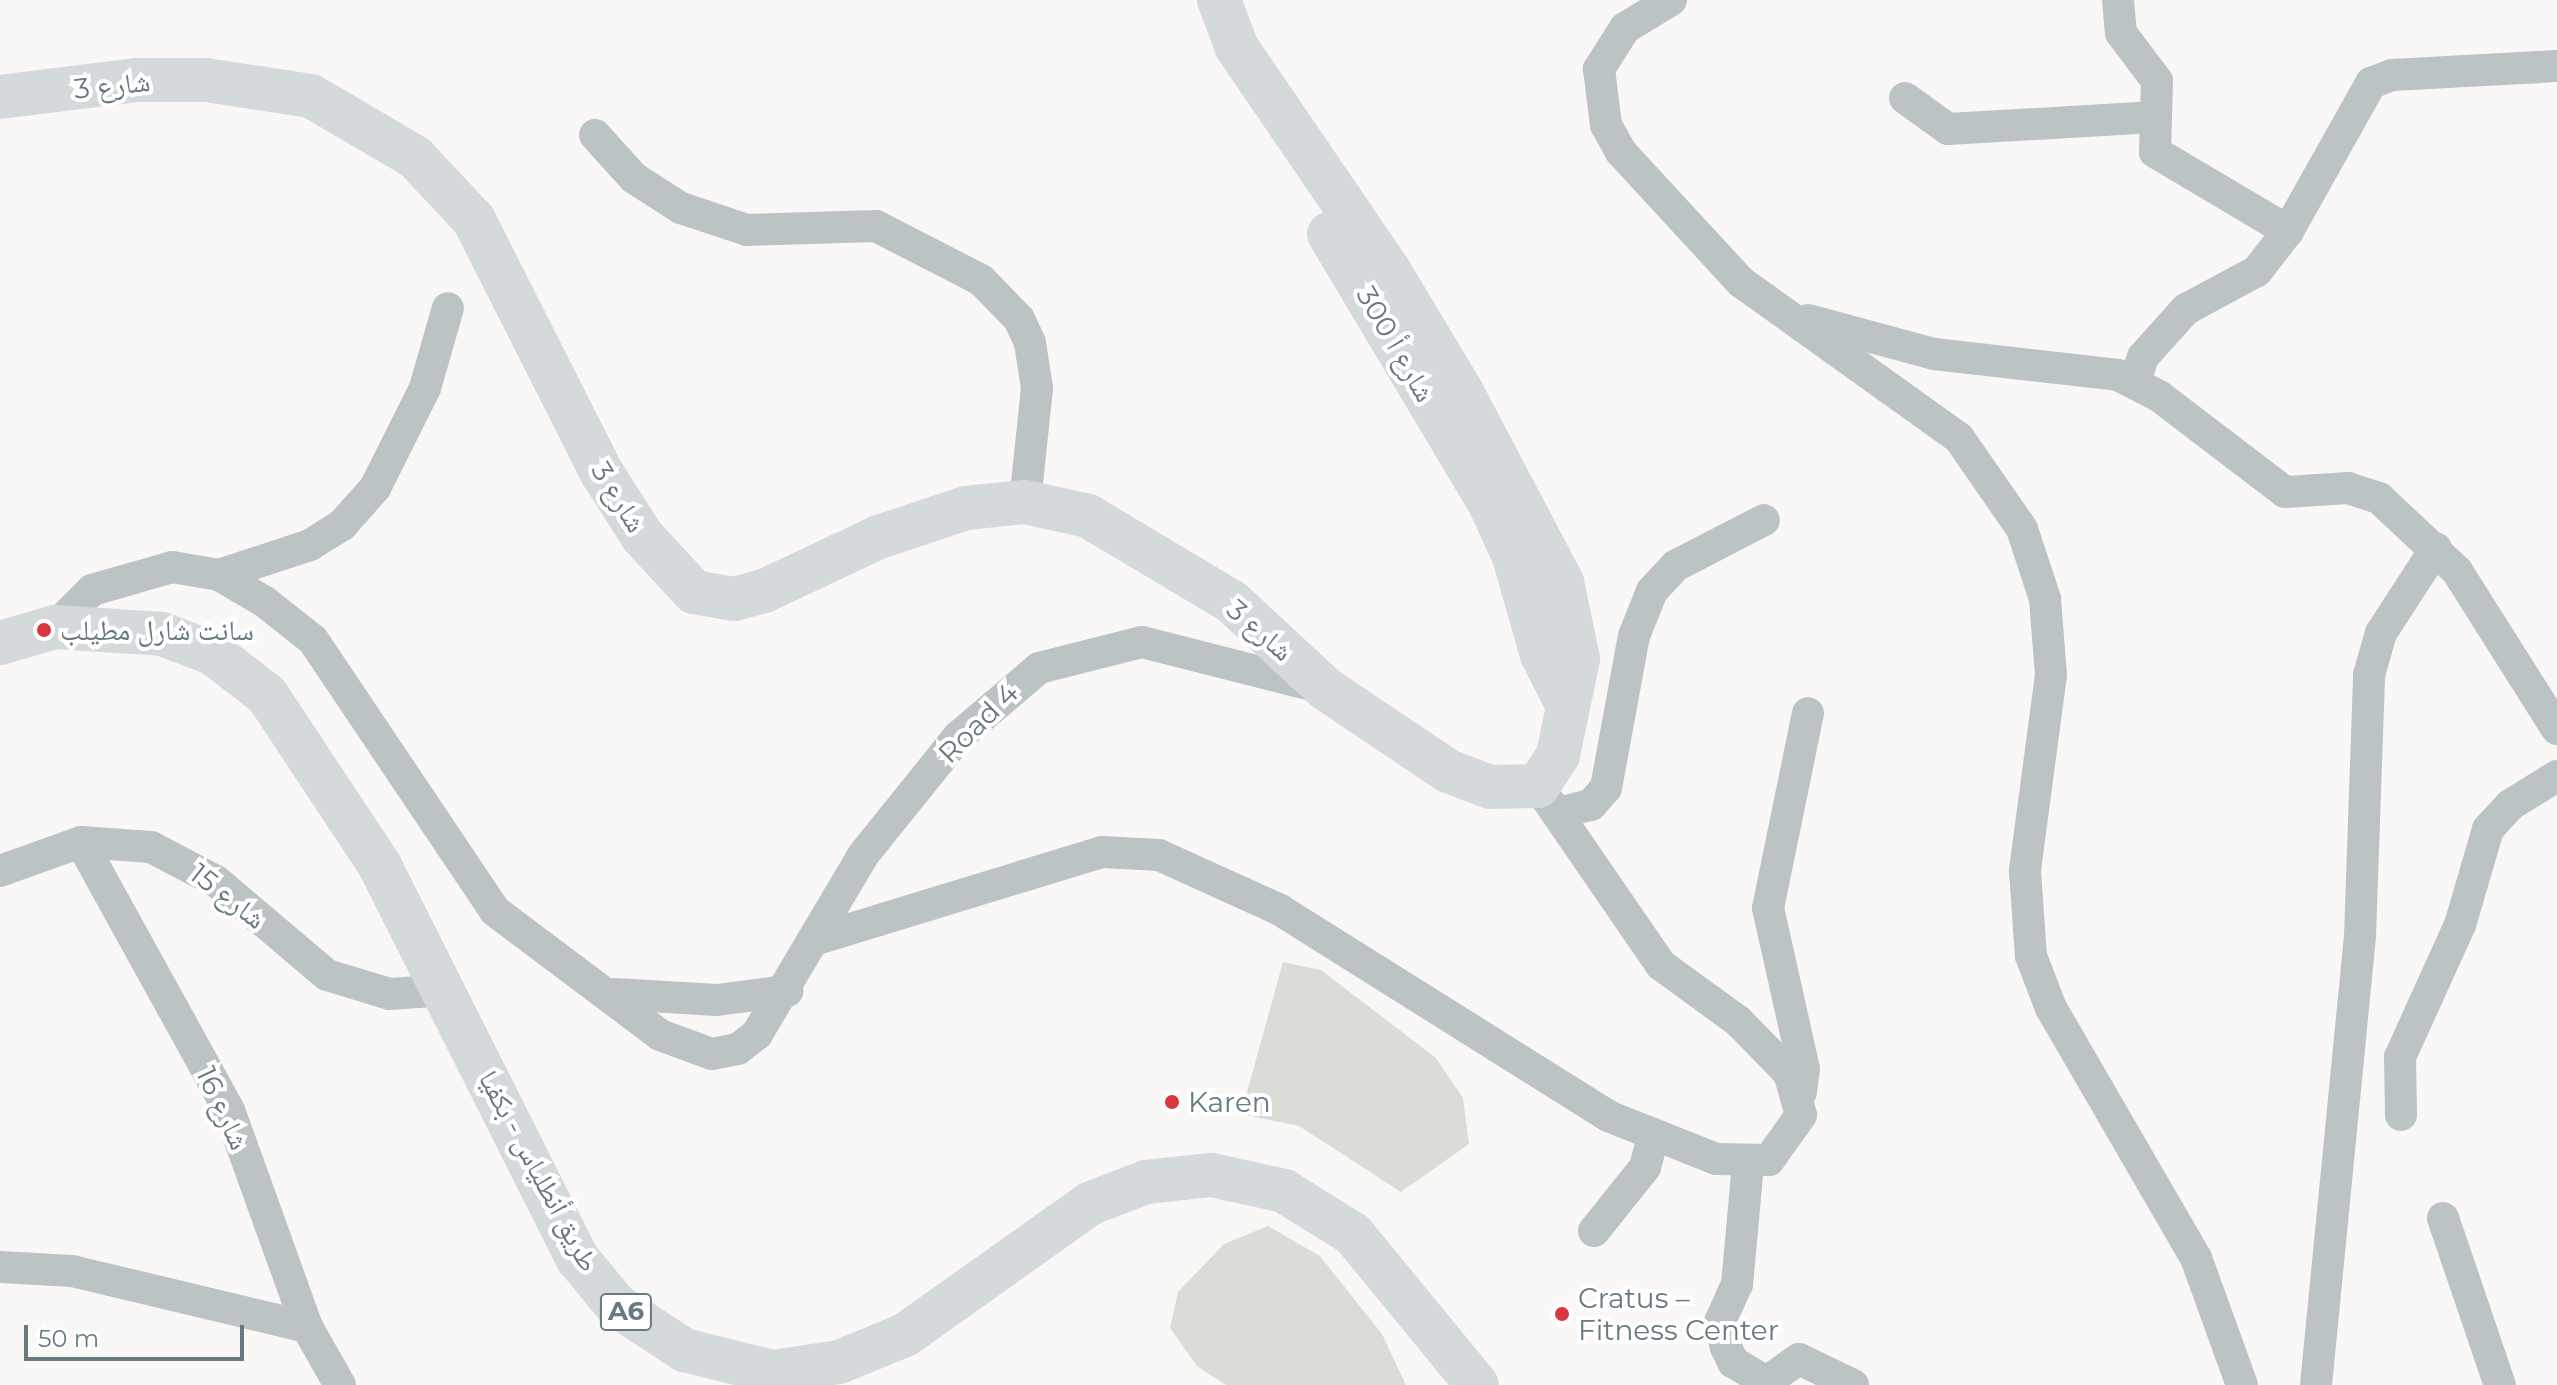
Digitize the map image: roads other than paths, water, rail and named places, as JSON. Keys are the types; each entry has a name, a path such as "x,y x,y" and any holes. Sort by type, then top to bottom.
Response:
{"main road":[{"name":"شارع أ 300","path":"1187,0 1215,67 1265,115"},
{"name":"شارع أ 300","path":"1219,0 1265,115 1353,270 1459,422 1514,557 1542,655 1568,706 1548,799"},
{"name":"شارع 3","path":"0,97 136,80 206,80 311,96 415,157 474,220 602,473 643,537 694,592 734,599 764,591 936,517 1025,502 1088,516 1126,535 1232,602 1326,689"},
{"name":"طريق أنطلياس - بكفيا","path":"0,643 55,627 162,634 214,654 251,680 380,866 446,990 578,1259 616,1305 715,1363 802,1370 881,1348 1089,1204 1146,1182 1212,1175 1284,1191 1353,1234 1477,1385"},
{"path":"1326,689 1473,783 1548,799"}],"street":[{"path":"1671,0 1608,45 1598,89 1606,125 1714,258 1772,307 1959,438 2022,529 2045,599 2051,675 2025,871 2031,956 2051,1008 2196,1258 2242,1385"},
{"path":"2118,0 2125,41 2154,69 2155,117 2151,140 2159,156 2288,231"},
{"path":"2135,381 2143,357 2186,309 2257,271 2288,231 2371,83 2392,75 2557,66"},
{"path":"1905,98 1948,129 2155,117"},
{"path":"595,135 634,178 681,208 747,230 876,226 981,280 1030,343 1037,388 1025,502"},
{"path":"1772,307 1934,354 2135,381 2270,484 2301,496 2364,491 2436,548 2480,604 2557,729"},
{"path":"219,575 310,545 342,525 375,488 425,388 448,308"},
{"path":"1548,799 1591,805 1606,788 1635,628 1652,591 1675,566 1764,520"},
{"path":"2316,1385 2360,936 2369,675 2381,633 2436,548"},
{"path":"55,627 92,590 128,576 172,567 219,575 313,640 495,911 566,969 615,994 717,1000 787,991"},
{"name":"Road 4","path":"615,994 660,1035 712,1054 738,1049 757,1034 787,991 834,895 958,737 1039,668 1142,642 1326,689"},
{"path":"814,940 1102,852 1159,855 1280,910 1562,1091 1653,1137 1748,1164 1778,1152 1801,1115 1804,1069 1768,908 1808,713"},
{"path":"2401,1115 2400,1057 2454,939 2488,829 2557,776"},
{"path":"1548,799 1661,965 1758,1039 1800,1094"},
{"name":"شارع 15","path":"0,871 81,842 114,840 178,857 216,881 290,949 358,990 446,990"},
{"name":"شارع 16","path":"81,842 229,1110 307,1327 340,1385"},
{"path":"1594,1231 1645,1167 1653,1137"},
{"path":"1748,1164 1737,1284 1720,1322 1733,1362 1766,1382 1799,1359 1853,1385"},
{"path":"2443,1218 2500,1385"},
{"path":"0,1267 72,1271 307,1327"}],"place":[{"name":"سانت شارل مطيلب","path":"44,630"},
{"name":"Karen","path":"1172,1102"},
{"name":"Cratus – Fitness Center","path":"1562,1314"}]}
